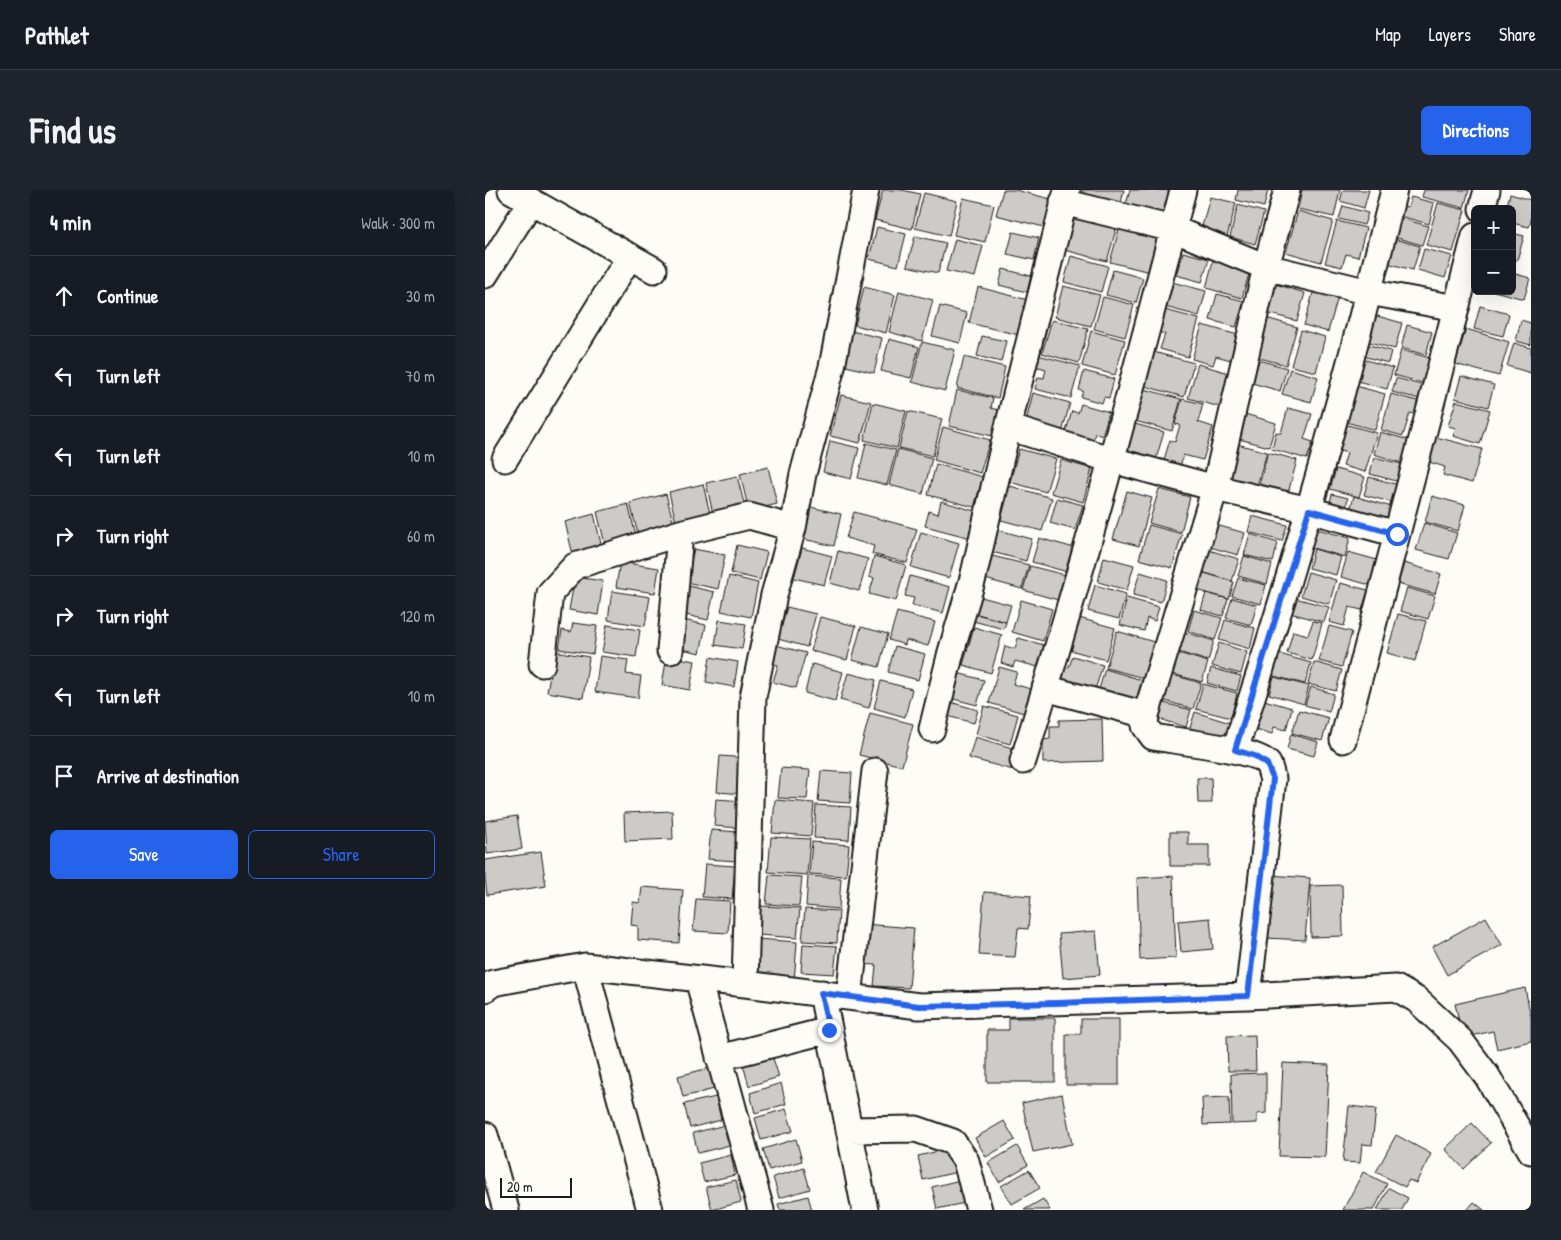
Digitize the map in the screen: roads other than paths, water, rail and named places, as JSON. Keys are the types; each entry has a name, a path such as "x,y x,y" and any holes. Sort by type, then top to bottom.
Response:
{"street":[{"path":"745,984 753,697 774,595 793,528 803,474 832,367 866,190"},
{"path":"1023,761 1112,460 1183,190"},
{"path":"1248,996 1273,779 1267,764 1255,756 1235,750 1153,737 1145,726 1145,714 1215,488 1266,267 1287,190"},
{"path":"1235,750 1309,510 1369,292 1394,190"},
{"path":"1483,205 1487,190"},
{"path":"485,274 521,196 654,270"},
{"path":"932,730 951,652 973,578 1065,196 1173,229 1266,267 1369,292 1456,308"},
{"path":"1343,740 1471,250"},
{"path":"505,459 630,256"},
{"path":"1008,427 1112,460 1397,534"},
{"path":"542,664 550,594 575,566 680,533 749,516 793,528"},
{"path":"670,651 680,533"},
{"path":"1045,688 1145,714"},
{"path":"849,997 875,770"},
{"path":"488,981 585,966 919,1006 1248,996 1396,988 1417,1000 1460,1040 1487,1076 1531,1151"},
{"path":"585,966 650,1210"},
{"path":"698,979 761,1210"},
{"path":"821,993 865,1210"},
{"path":"719,1058 829,1030"},
{"path":"849,1130 916,1129 953,1142 966,1161 979,1210"},
{"path":"485,1135 506,1210"}]}
